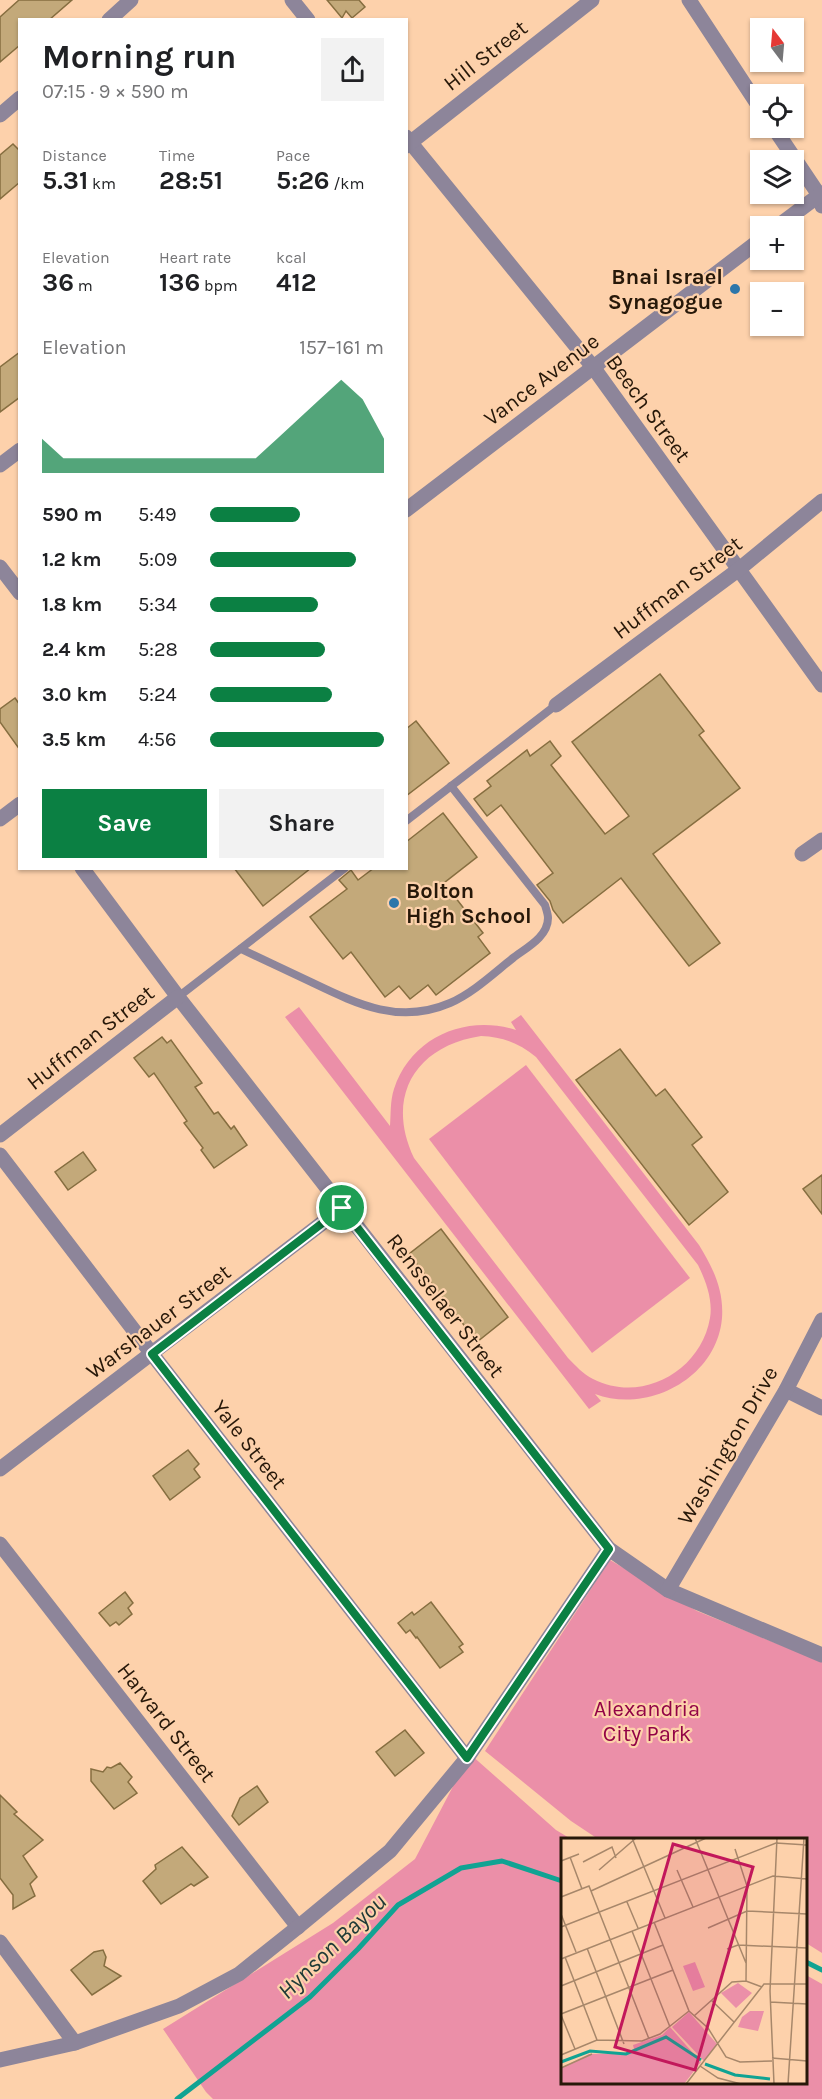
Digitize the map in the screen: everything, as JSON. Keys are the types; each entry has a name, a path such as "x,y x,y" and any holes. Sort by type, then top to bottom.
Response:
{"street":[{"path":"111,18 131,0"},
{"path":"292,0 306,18"},
{"name":"Hill Street","path":"408,142 592,0"},
{"path":"689,0 750,93"},
{"path":"0,116 18,100"},
{"path":"781,138 821,198 793,216"},
{"name":"Beech Street","path":"408,142 593,368 822,686"},
{"name":"Vance Avenue","path":"408,508 750,248"},
{"path":"0,465 18,452"},
{"name":"Huffman Street","path":"556,705 738,570 822,501"},
{"path":"0,567 18,590"},
{"path":"0,819 18,806"},
{"path":"802,854 822,840"},
{"name":"Rensselaer Street","path":"83,870 178,997 609,1549 668,1590 822,1655"},
{"name":"Huffman Street","path":"0,1135 178,997"},
{"name":"Yale Street","path":"0,1155 467,1758"},
{"name":"Warshauer Street","path":"0,1469 342,1208"},
{"name":"Washington Drive","path":"668,1590 786,1390 822,1320"},
{"path":"786,1390 822,1408"},
{"name":"Harvard Street","path":"0,1544 298,1927"},
{"path":"0,2060 75,2043 179,2006 238,1974 390,1851 467,1758 609,1549"},
{"path":"0,1942 75,2043"}],"lane":[{"path":"408,819 556,705"},
{"path":"241,949 358,1004 385,1012 410,1013 430,1010 451,1003 535,942 545,931 548,918 544,905 451,786"},
{"path":"178,997 342,870"}],"green space":[{"path":"299,1007 390,1126 394,1089 402,1071 427,1043 460,1028 478,1025 516,1030 511,1022 521,1015 699,1245 709,1262 719,1289 722,1318 717,1339 708,1358 694,1374 657,1395 636,1399 615,1399 595,1394 601,1401 589,1409 285,1017","holes":["481,1036 504,1039 536,1057 698,1265 711,1304 710,1318 704,1337 695,1353 682,1367 666,1378 649,1385 612,1386 593,1379 580,1370 568,1358 414,1158 406,1136 403,1115 405,1095 412,1078 423,1063 439,1051 458,1042"]},
{"path":"526,1065 690,1278 592,1353 429,1139"},
{"name":"Alexandria City Park","path":"610,1560 697,1611 822,1662 822,1953 807,1944 807,1838 596,1838 571,1821 485,1751"},
{"path":"470,1754 556,1830 569,1838 561,1838 561,2084 807,2084 807,1976 822,1984 822,2099 213,2099 163,2029 333,1923 415,1859"}],"building":[{"path":"19,0 72,0 51,18 18,18 18,47 0,62 0,17"},
{"path":"327,0 359,0 365,7 352,18 346,11 342,18"},
{"path":"13,144 18,149 18,184 0,199 0,155"},
{"path":"18,354 18,398 0,412 0,367"},
{"path":"660,674 704,731 699,735 740,788 653,854 720,943 689,966 621,878 563,923 537,885 553,873 501,805 487,816 474,799 491,786 487,781 527,750 530,756 550,741 561,756 551,765 605,834 629,816 572,742"},
{"path":"15,698 18,702 18,747 0,722 0,709"},
{"path":"416,721 449,763 408,794 408,727"},
{"name":"Bolton High School","path":"443,813 477,857 444,883 483,933 478,937 490,953 436,995 428,985 410,999 399,986 385,997 351,952 343,959 310,917 347,889 339,880 351,870 358,880 371,870 408,870 408,840"},
{"path":"236,870 308,870 263,906"},
{"path":"162,1037 167,1043 171,1040 202,1083 195,1087 214,1114 218,1112 231,1129 234,1126 247,1145 214,1168 201,1150 203,1148 184,1123 187,1121 154,1073 149,1077 134,1058"},
{"path":"620,1049 656,1096 665,1089 702,1137 692,1145 728,1192 689,1225 576,1080"},
{"path":"83,1152 96,1170 68,1190 55,1172"},
{"path":"822,1175 822,1214 803,1189"},
{"path":"441,1229 508,1317 477,1342 409,1254"},
{"path":"188,1450 199,1464 194,1469 200,1477 170,1500 153,1476"},
{"path":"125,1592 133,1603 128,1608 132,1614 119,1625 116,1622 110,1626 99,1613"},
{"path":"431,1602 463,1644 459,1647 463,1652 440,1668 417,1637 410,1630 406,1633 398,1623 412,1612 414,1615"},
{"path":"405,1730 424,1753 395,1776 376,1752"},
{"path":"120,1763 132,1777 128,1782 137,1793 114,1809 91,1781 91,1769 103,1772 107,1767 111,1768"},
{"path":"257,1786 268,1802 239,1825 232,1816 240,1798"},
{"path":"0,1795 17,1812 14,1814 43,1840 23,1856 37,1877 30,1884 35,1896 13,1909 13,1895 0,1878"},
{"path":"182,1847 208,1877 194,1886 191,1884 161,1904 143,1881 156,1869 155,1865"},
{"path":"103,1950 106,1957 104,1966 121,1976 92,1995 71,1970 94,1952"}],"waterway":[{"name":"Hynson Bayou","path":"177,2099 310,1997 398,1905 461,1868 502,1861 561,1881"},
{"name":"Hynson Bayou","path":"807,1962 822,1970"}],"place":[{"name":"Bnai Israel Synagogue","path":"735,289"},
{"name":"Bolton High School","path":"394,903"}],"route":[{"path":"342,1208 609,1549 467,1758 152,1354 342,1208"}]}
